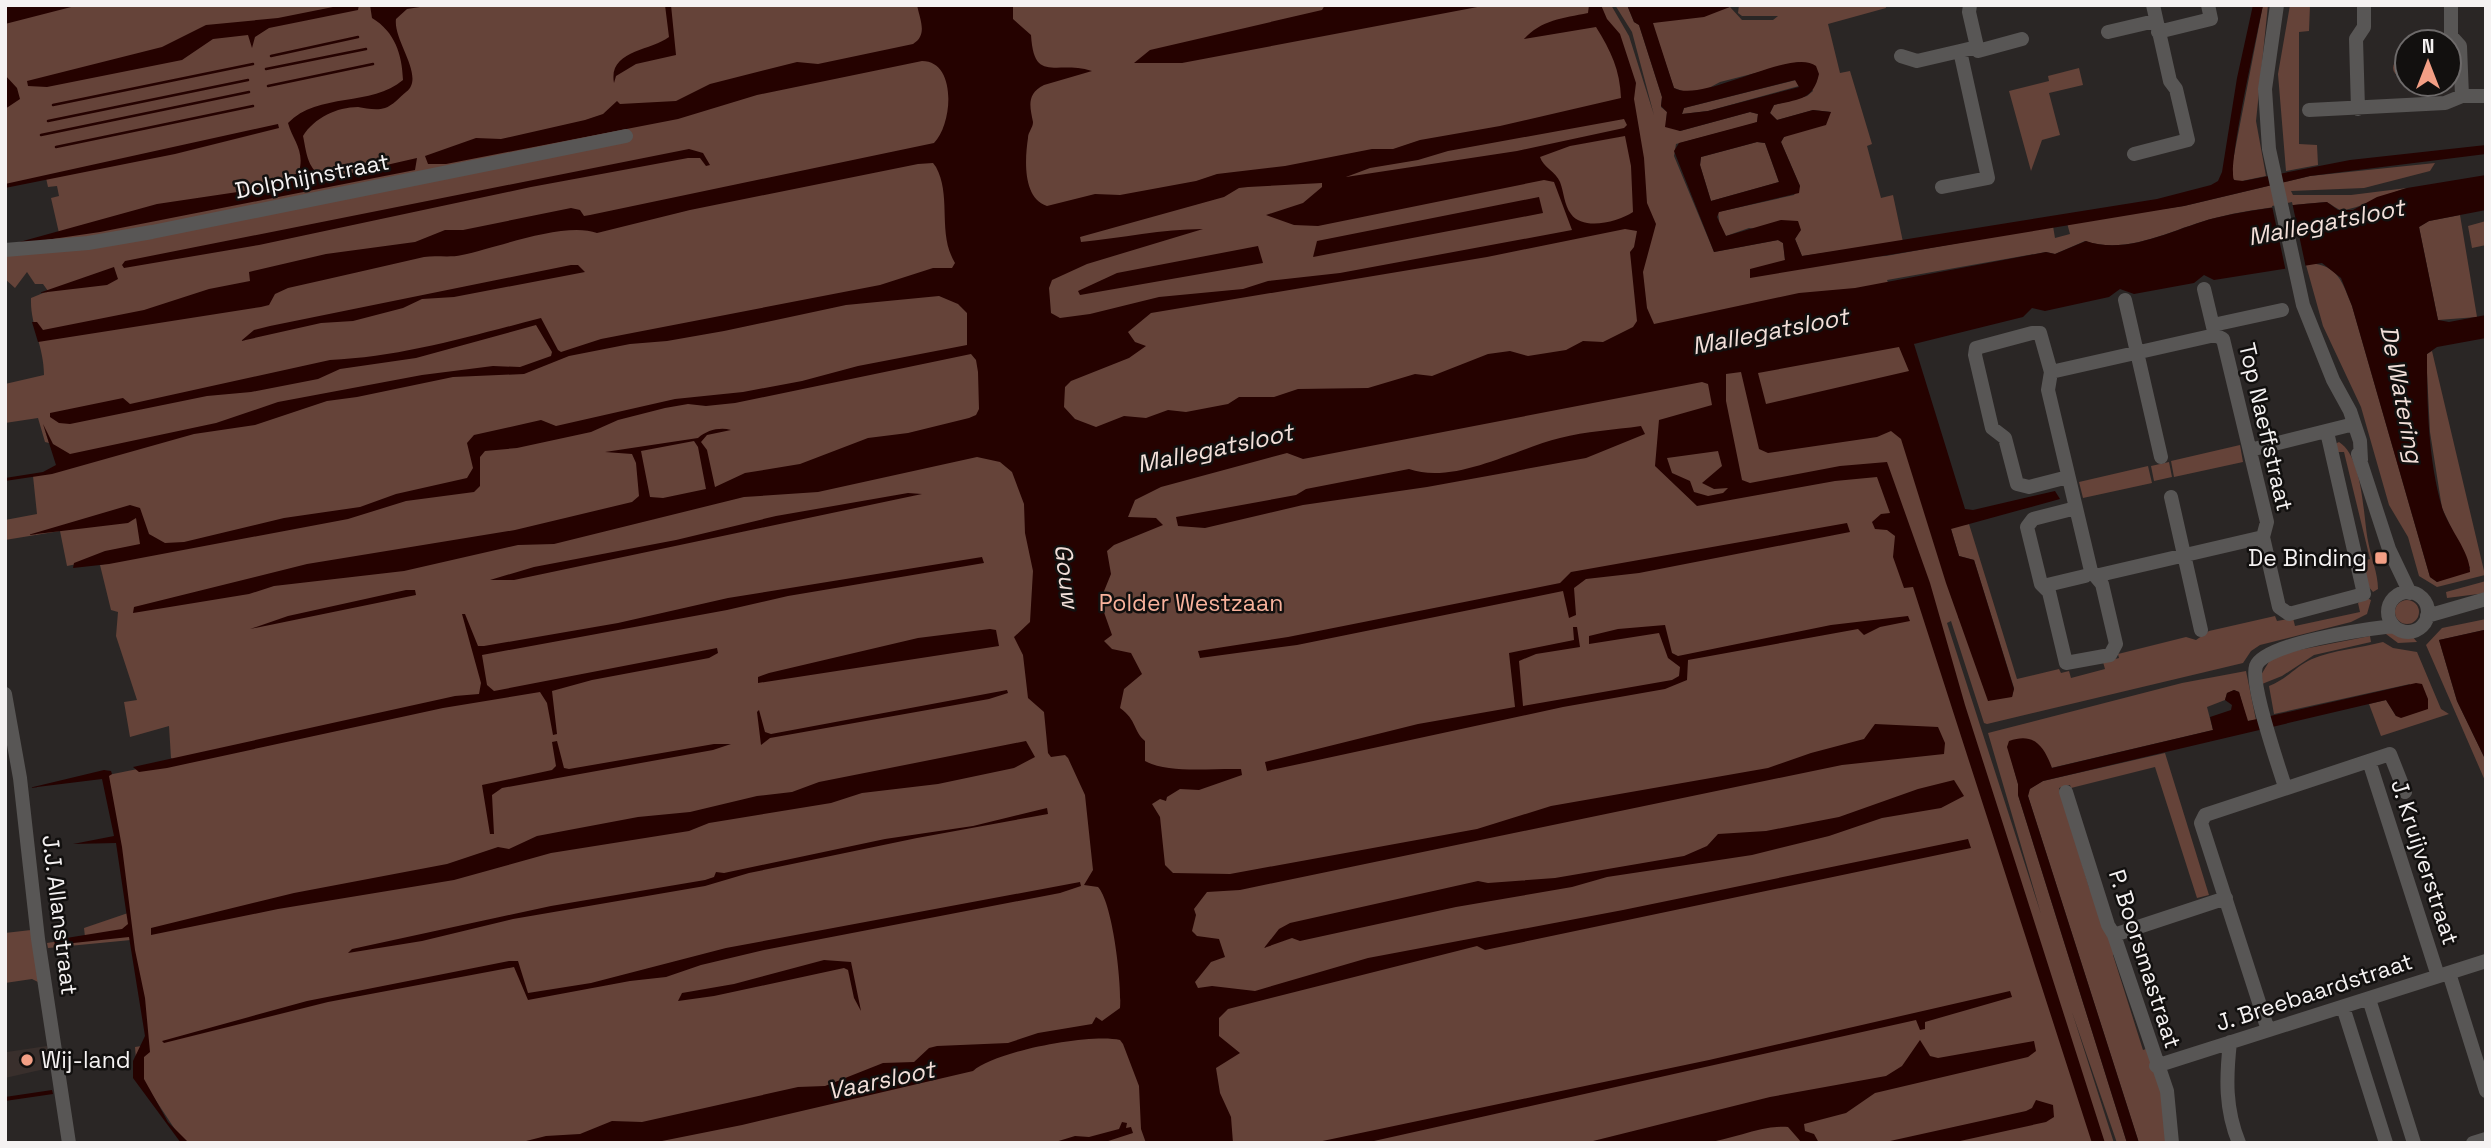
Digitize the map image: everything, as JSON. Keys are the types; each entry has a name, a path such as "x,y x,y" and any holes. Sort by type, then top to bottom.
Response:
{"street":[{"path":"1970,5 1969,12 1978,51 2022,39"},
{"path":"2134,154 2188,140 2156,26 2153,5"},
{"path":"2108,32 2211,19 2208,5"},
{"path":"2277,5 2265,89 2265,122 2295,277 2311,330 2350,425 2389,549 2410,593"},
{"path":"2358,109 2356,39 2364,27 2364,5"},
{"path":"2451,5 2452,28"},
{"path":"1901,56 1917,61 1977,47"},
{"path":"1942,187 1988,178 1961,51"},
{"path":"2463,96 2486,96"},
{"path":"2309,110 2445,103 2457,98"},
{"name":"Dolphijnstraat","path":"5,250 88,243 152,232 626,136"},
{"name":"Top Naeffstraat","path":"2204,289 2214,330 2223,339 2250,450 2267,523 2263,537 2279,607 2290,614 2364,594 2327,432"},
{"path":"2125,300 2161,457"},
{"path":"2051,372 2136,353 2281,310"},
{"path":"2068,477 2029,488 2017,484 2005,438 1992,428 1975,355 1976,348 2040,333 2051,372 2048,390 2091,570 2090,576"},
{"path":"2250,450 2350,425"},
{"path":"2171,497 2201,630"},
{"path":"2076,508 2028,522 2043,586 2049,592 2066,663 2110,655 2115,650 2102,584 2090,576"},
{"path":"2043,586 2263,537"},
{"path":"2389,549 2395,596 2390,619"},
{"path":"2395,596 2410,593 2419,596 2426,609"},
{"path":"2426,609 2479,601"},
{"path":"2390,619 2407,632 2415,631 2426,609"},
{"path":"2285,787 2259,696 2257,663 2271,650 2353,631 2390,619"},
{"name":"J.J. Allanstraat","path":"5,694 20,778 38,939 69,1143"},
{"name":"J. Kruijverstraat","path":"2268,1030 2201,823 2205,815 2390,754 2405,792"},
{"name":"J. Kruijverstraat","path":"2369,761 2486,1091"},
{"name":"P. Boorsmastraat","path":"2066,792 2108,925 2114,934 2156,1066 2167,1091 2172,1143"},
{"path":"2114,934 2225,898"},
{"name":"J. Breebaardstraat","path":"2156,1066 2486,961"},
{"path":"2369,999 2414,1143"},
{"path":"2343,1007 2386,1143"},
{"path":"2230,1042 2226,1093 2229,1114 2239,1143"},
{"path":"2473,1143 2486,1139"}],"shaded area":[{"name":"Wij-land","path":"5,1046 7,1052 47,1046 49,1068 5,1078"}],"green space":[{"name":"Polder Westzaan","path":"10,5 1611,5 1629,36 1654,115 1632,32 1615,5 1627,5 1634,22 1639,25 1662,97 1661,107 1667,112 1666,123 1680,131 1750,112 1758,114 1757,122 1752,124 1676,144 1674,156 1714,252 1778,240 1783,243 1785,260 1782,262 1886,256 2053,226 2055,238 2070,234 2067,223 2070,222 2184,206 2310,176 2435,163 2430,171 2364,188 2291,191 2293,195 2351,195 2407,188 2347,210 2341,210 2326,202 2256,210 2199,222 2134,243 2101,245 2085,241 2055,254 2046,252 1887,280 1915,343 1913,346 1964,511 1963,525 1969,524 2017,679 2059,669 2061,673 2069,671 2071,678 2105,669 2103,662 2119,658 2118,654 2186,637 2196,640 2209,631 2275,616 2277,621 2293,618 2295,626 2360,612 2358,603 2365,597 2371,600 2367,614 2351,622 2260,645 2251,651 2243,663 1987,724 1984,723 1951,621 1947,623 2041,914 1988,733 2182,683 2246,671 2256,720 2247,721 2239,692 2234,690 2227,693 2225,700 2207,707 2213,730 2051,768 2008,747 2018,784 2018,795 2127,1143 2117,1143 2072,1012 2114,1143 184,1143 137,1072 135,1047 148,1045 131,940 48,948 47,943 85,937 84,928 128,913 108,775 177,761 171,758 169,726 130,737 124,702 137,700 116,636 118,612 111,610 100,565 174,549 172,545 67,566 60,531 5,540 5,520 37,514 33,476 59,469 44,427 49,443 45,442 38,418 5,423 5,384 44,375 31,298 48,291 43,284 35,284 27,272 15,288 5,279 5,246 59,233 51,198 59,196 57,186 48,187 46,178 5,185 5,9","holes":["1951,529 1959,556 1974,560 2014,688 2012,697 1958,617 1961,565 1933,534"]},
{"path":"1739,5 1885,5 1886,8 1828,24 1840,73 1850,71 1872,144 1867,146 1881,198 1893,195 1903,242 1802,256 1795,239 1798,234 1749,228 1726,236 1720,229 1718,212 1794,195 1800,186 1781,142 1784,137 1831,112 1813,110 1777,120 1770,113 1774,105 1807,96 1813,91 1799,62 1720,82 1705,90 1688,93 1674,88 1652,23 1730,7 1742,20 1773,20 1778,16 1742,16 1738,13"},
{"path":"2263,5 2268,5 2256,121 2266,176 2237,182 2231,177 2231,171"},
{"path":"2290,5 2310,5 2309,31 2299,32 2299,144 2317,145 2318,165 2286,171 2278,74"},
{"path":"2079,68 2083,85 2049,93 2060,135 2042,140 2031,171 2009,91 2049,81 2048,76"},
{"path":"1796,80 1799,86 1708,111 1682,114 1684,108"},
{"path":"1757,142 1765,143 1779,182 1711,201 1700,165 1701,157"},
{"path":"2460,215 2477,317 2438,320 2419,227 2429,221"},
{"path":"2486,221 2486,245 2472,248 2468,226"},
{"path":"2310,263 2327,268 2338,277 2352,306 2430,577 2437,582 2470,568 2442,508 2430,432 2427,354 2432,351 2485,575 2437,587 2419,576 2408,537 2389,505 2361,407 2323,326 2306,265"},
{"path":"2339,442 2347,449 2357,473 2378,583 2378,589 2373,592 2368,586 2362,561 2370,559 2344,452 2337,452 2335,444"},
{"path":"2240,445 2243,462 2174,477 2171,461"},
{"path":"2169,462 2172,477 2154,481 2151,466"},
{"path":"2148,466 2152,483 2083,498 2079,482"},
{"path":"2486,581 2486,593 2447,598 2446,592"},
{"path":"2407,600 2416,603 2419,612 2416,621 2407,624 2398,621 2395,612 2398,603"},
{"path":"2486,619 2486,632 2484,630 2439,640 2457,701 2486,761 2486,783 2426,645 2442,628"},
{"path":"2382,631 2412,636 2417,642 2398,643"},
{"path":"2370,636 2371,642 2314,655 2282,676 2262,684 2261,675 2273,655"},
{"path":"2383,642 2393,648 2417,652 2441,709 2449,714 2381,736 2369,704 2386,700 2396,716 2410,684 2274,714 2269,686 2312,659"},
{"path":"2165,753 2209,895 2197,898 2155,767 2071,788 2070,785 2059,788 2089,887 2116,952 2113,955 2143,1050 2146,1049 2162,1090 2168,1143 2139,1143 2028,796 2029,789 2043,781"},
{"path":"31,930 38,982 32,979 5,983 5,933"}],"water":[{"path":"79,5 5,24 5,7"},
{"path":"343,5 359,5 358,10 269,28 255,37 252,48 248,35 213,39 182,60 47,87 28,86 27,81 162,47 206,25 278,18"},
{"path":"370,5 433,5 407,9 396,19 399,38 411,68 411,85 385,108 350,108 334,111 320,119 303,136 306,153 313,169 322,175 347,174 417,158 415,170 100,232 5,246 157,204 251,190 283,181 299,172 301,158 288,123 300,113 314,107 376,94 403,80 396,44 386,30 372,18"},
{"path":"665,5 671,5 676,55 636,64 616,76 614,83 614,72 624,58 669,37"},
{"path":"917,5 1013,5 1013,19 1031,35 1033,50 1042,65 1092,71 1044,85 1034,92 1032,97 1030,106 1033,122 1028,136 1027,176 1033,195 1047,206 1095,194 1120,195 1196,181 1217,174 1285,166 1372,149 1393,149 1420,140 1500,126 1621,98 1614,61 1596,27 1524,39 1545,24 1588,13 1589,5 1601,5 1607,19 1620,34 1636,83 1634,99 1644,158 1647,203 1656,224 1643,272 1647,308 1654,324 1799,293 1855,288 2046,252 2055,254 2086,241 2102,245 2135,243 2215,218 2257,210 2327,202 2338,210 2353,210 2377,197 2407,188 2486,175 2486,210 2429,221 2419,227 2438,320 2449,322 2486,315 2486,338 2437,347 2427,354 2429,431 2437,489 2445,515 2466,556 2470,572 2437,582 2430,577 2352,306 2341,278 2322,263 2214,280 2204,275 2194,283 2134,294 2120,289 2109,297 2045,311 2032,308 2023,317 1914,344 1965,509 1973,510 2055,491 2060,499 1951,529 1959,556 1974,560 2014,689 2012,697 1988,701 1946,583 1901,439 1891,431 1877,437 1768,453 1759,449 1741,372 1726,374 1726,401 1742,480 1750,483 1840,466 1887,462 1930,583 1965,705 2105,1143 2092,1143 1913,587 1904,588 1893,557 1895,536 1887,530 1875,529 1872,522 1881,514 1890,513 1877,477 1835,481 1697,506 1655,466 1659,420 1712,405 1708,384 1702,382 1303,459 1287,453 1161,487 1135,500 1128,517 1156,518 1163,525 1114,545 1107,551 1111,574 1100,601 1112,635 1104,641 1112,649 1131,653 1142,674 1124,689 1120,708 1145,741 1145,761 1165,768 1241,769 1242,775 1199,790 1180,789 1167,797 1166,801 1160,799 1152,804 1160,817 1165,865 1173,873 1230,874 1477,829 1551,806 1768,768 1864,739 1875,724 1938,727 1945,743 1944,754 1842,765 1240,890 1207,892 1194,909 1196,915 1192,931 1197,936 1219,939 1225,957 1211,962 1195,982 1198,988 1212,986 1255,991 1368,958 1623,910 1968,839 1971,848 1485,950 1477,946 1228,1009 1219,1018 1219,1036 1240,1053 1216,1068 1220,1093 1231,1117 1233,1143 1146,1143 1141,1129 1139,1086 1123,1044 1120,1040 1088,1039 1022,1051 1001,1057 973,1071 742,1125 652,1143 518,1143 546,1136 580,1134 612,1121 642,1122 798,1087 825,1086 883,1063 914,1062 929,1048 1008,1043 1038,1033 1092,1024 1096,1017 1102,1021 1120,1008 1118,964 1108,909 1098,887 1084,885 1093,870 1085,795 1068,758 1065,755 1051,757 1048,753 1044,712 1028,698 1023,655 1014,637 1030,622 1033,571 1025,533 1024,504 1012,472 1000,462 977,457 818,492 744,497 554,544 518,545 404,571 274,586 249,594 133,613 134,607 307,564 515,530 632,502 639,496 636,463 632,454 605,452 698,438 718,429 731,430 707,435 701,442 707,450 715,487 745,473 800,464 868,438 908,433 969,418 976,415 979,409 976,360 971,354 735,403 706,406 688,404 665,408 618,420 591,432 517,448 485,451 480,457 480,486 474,492 406,501 348,519 109,564 73,568 74,563 105,551 140,544 136,518 128,523 28,535 130,505 140,508 149,534 165,543 184,542 284,518 360,507 396,494 467,478 473,468 467,443 474,435 541,420 556,426 675,399 743,392 967,345 967,313 958,304 939,296 846,305 724,331 630,344 569,356 524,374 453,377 327,401 255,425 194,434 52,474 5,481 5,478 43,472 56,465 43,424 53,444 70,454 216,423 278,402 422,375 493,366 520,367 551,356 552,352 536,325 416,358 340,369 318,379 251,392 207,396 70,424 59,423 50,417 50,413 123,398 130,404 330,360 410,350 541,318 561,352 601,339 880,285 933,268 952,268 955,263 947,240 943,190 936,167 933,163 918,164 690,210 597,233 567,230 462,255 424,257 288,288 275,294 269,305 261,307 38,342 32,322 37,322 43,330 144,310 209,289 250,281 249,272 326,254 415,242 445,230 463,230 571,208 580,210 584,216 590,215 934,143 945,122 948,95 941,71 933,64 922,61 757,95 678,119 446,164 428,164 425,156 476,138 501,139 585,120 603,114 617,101 620,104 676,101 710,84 797,62 818,64 913,44 922,32","holes":["1624,119 1627,125 1624,128 1517,151 1346,177 1370,168 1418,160 1448,151","1625,136 1631,166 1633,212 1601,223 1576,219 1567,207 1558,178 1540,157 1570,146","1544,180 1554,182 1572,230 1340,273 1268,281 1243,289 1159,297 1090,314 1060,318 1051,313 1049,288 1052,280 1087,264 1203,229 1081,242 1080,237 1224,197 1239,188 1322,183 1322,187 1303,203 1266,215 1294,225 1318,226","1625,229 1637,231 1634,247 1630,252 1637,321 1633,327 1603,342 1583,341 1566,350 1528,356 1510,351 1488,354 1432,376 1415,374 1368,388 1298,389 1274,397 1239,397 1228,404 1186,412 1168,410 1146,418 1124,416 1096,427 1075,419 1064,407 1065,387 1071,381 1129,358 1146,346 1135,342 1128,332 1151,313 1487,257","1899,347 1909,371 1766,404 1758,373","694,441 698,447 706,489 663,498 650,497 641,451","1718,451 1722,466 1702,483 1714,489 1728,488 1723,493 1708,496 1694,492 1690,481 1672,473 1667,458"]},
{"path":"1325,5 1488,5 1182,63 1134,63 1150,50 1322,10"},
{"path":"1627,5 1735,5 1704,17 1653,23 1674,88 1687,91 1705,89 1787,64 1804,62 1816,66 1819,74 1813,89 1797,100 1774,105 1770,113 1777,120 1813,110 1831,112 1826,125 1784,137 1781,142 1800,186 1799,193 1719,212 1717,217 1726,236 1781,220 1798,221 1801,230 1795,239 1802,256 2157,199 2211,185 2218,181 2222,172 2237,78 2253,5 2263,5 2239,125 2234,180 2243,181 2350,160 2486,145 2486,154 2310,176 2184,206 1750,278 1750,269 1785,260 1783,243 1778,240 1714,252 1674,151 1679,143 1757,122 1758,114 1750,112 1680,131 1665,127 1667,112 1661,106 1662,97 1639,25 1634,22","holes":["1795,80 1799,87 1708,111 1682,114 1684,108","1757,142 1765,143 1779,182 1711,201 1700,165 1701,157"]},
{"path":"5,75 17,88 20,99 5,109"},
{"path":"278,124 279,128 175,154 5,188 5,184"},
{"path":"689,149 703,153 710,165 706,166 700,158 688,158 531,187 259,245 124,268 122,265 125,261"},
{"path":"1539,197 1543,213 1313,257 1317,241"},
{"path":"1258,246 1263,263 1080,295 1078,291 1117,273"},
{"path":"578,265 585,272 454,297 422,299 403,308 353,321 321,323 241,341 254,330 270,326"},
{"path":"114,267 118,279 107,285 39,293"},
{"path":"1641,426 1645,434 1586,458 1427,487 1303,505 1205,528 1178,526 1176,517 1296,495 1306,489 1409,469 1427,473 1465,469 1560,438"},
{"path":"908,493 922,494 514,580 490,580 534,567 676,540 776,516"},
{"path":"1847,523 1850,532 1639,573 1586,579 1574,588 1576,615 1569,618 1563,591 1297,645 1200,658 1198,651 1288,637 1560,583 1571,572"},
{"path":"982,557 984,563 788,596 727,610 482,655 487,685 494,691 717,648 718,653 709,658 592,680 552,691 557,734 553,735 547,703 540,692 443,708 167,768 139,772 133,767 455,696 479,694 481,683 462,614 465,614 478,646 484,646 618,623 728,598"},
{"path":"415,590 416,595 250,629 288,616"},
{"path":"1908,616 1910,621 1880,627 1864,635 1858,629 1688,660 1687,680 1665,689 1563,707 1267,771 1265,762 1418,724 1515,707 1509,653 1574,640 1573,627 1577,627 1580,647 1536,654 1519,661 1523,706 1672,680 1679,676 1680,667 1668,658 1659,633 1589,644 1589,636 1618,629 1665,625 1672,653 1678,656 1831,625"},
{"path":"996,630 999,646 758,683 758,677 769,673 918,638"},
{"path":"2484,630 2486,761 2457,701 2439,640"},
{"path":"2416,683 2422,684 2428,699 2428,709 2401,718 2396,716 2386,700 2043,781 2030,789 2028,796 2139,1143 2127,1143 2018,795 2018,784 2007,747 2009,741 2025,738 2037,743 2052,768 2213,730 2210,717 2231,710 2232,705 2225,700 2227,693 2234,690 2239,692 2248,721"},
{"path":"1007,690 1008,693 989,699 770,738 761,745 757,712 759,710 765,732 771,734"},
{"path":"557,741 564,768 569,769 714,744 731,744 713,750 502,788 492,795 494,834 490,834 482,785 552,770 556,766 552,742"},
{"path":"1026,741 1035,757 1014,768 938,784 862,793 831,803 709,823 689,831 551,853 454,880 278,909 151,935 151,928 294,893 447,864 498,847 509,849 537,836 638,817 690,812 757,796 792,792 819,782"},
{"path":"104,770 111,771 112,774 109,776 122,847 135,950 145,998 150,1052 144,1057 144,1079 168,1122 189,1143 181,1143 133,1078 133,1061 145,1036 129,937 55,945 54,940 122,929 128,924 116,843 73,844 114,836 102,779 29,788"},
{"path":"1954,780 1964,796 1941,808 1882,818 1829,836 1752,855 1607,877 1572,887 1456,907 1300,941 1292,938 1264,948 1279,929 1290,923 1478,881 1488,883 1555,878 1684,856 1707,846 1718,834 1766,831 1839,817 1918,789"},
{"path":"1047,808 1048,814 749,873 705,886 513,919 422,941 348,953 352,949 551,906 705,880 714,877 716,872 724,873 885,839 973,826"},
{"path":"1080,882 1081,886 1060,893 764,950 701,965 666,977 528,1000 514,967 328,1002 164,1043 162,1041 307,1001 509,961 518,961 528,993 591,983 726,948"},
{"path":"824,960 851,962 861,1011 854,998 848,970 844,968 714,996 678,1001 682,993 734,984"},
{"path":"2010,991 2012,997 1925,1022 1925,1029 1920,1030 1916,1020 1365,1143 1313,1143 1709,1060"},
{"path":"1920,1040 1930,1056 1938,1058 2034,1041 2036,1051 2028,1057 1875,1093 1846,1113 1804,1124 1805,1131 1814,1134 1819,1143 1802,1143 1788,1127 1778,1127 1704,1143 1585,1143 1770,1097 1886,1076 1902,1066"},
{"path":"52,1090 53,1094 5,1101 5,1097"},
{"path":"2036,1100 2053,1105 2054,1117 2046,1122 1951,1143 1881,1143 2026,1111 2032,1108"},
{"path":"1122,1122 1127,1123 1126,1128 1131,1127 1133,1133 1102,1143 1052,1143 1075,1136 1089,1137 1119,1129"}],"pier":[{"path":"2292,202 2306,268 2286,272 2272,206"}],"waterway":[{"path":"271,56 358,37"},
{"path":"266,69 366,49"},
{"path":"53,105 253,64"},
{"path":"268,86 373,64"},
{"path":"48,121 248,80"},
{"path":"41,135 249,92"},
{"path":"56,147 253,106"}],"place":[{"name":"De Binding","path":"2381,558"},
{"name":"Wij-land","path":"27,1060"}],"water label":[{"name":"Mallegatsloot","path":"2326,222"},
{"name":"Mallegatsloot","path":"1770,331"},
{"name":"De Watering","path":"2402,394"},
{"name":"Mallegatsloot","path":"1215,448"},
{"name":"Gouw","path":"1067,576"},
{"name":"Vaarsloot","path":"881,1080"}]}
